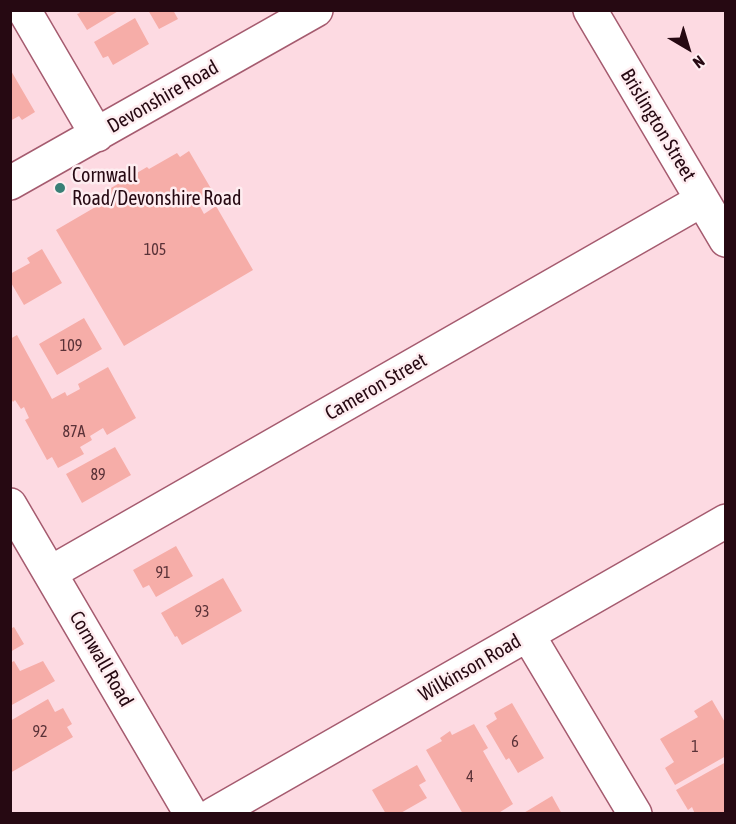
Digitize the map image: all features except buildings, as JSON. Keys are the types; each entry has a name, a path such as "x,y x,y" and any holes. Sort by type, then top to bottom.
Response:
{"street":[{"path":"24,10 97,135"},
{"name":"Devonshire Road","path":"10,183 316,10"},
{"name":"Brislington Street","path":"590,10 726,240"},
{"name":"Cameron Street","path":"50,573 702,200"},
{"name":"Cornwall Road","path":"10,505 191,813"},
{"name":"Wilkinson Road","path":"214,813 726,521"},
{"path":"528,635 635,813"}],"place":[{"name":"Cornwall Road/Devonshire Road","path":"60,188"}]}
